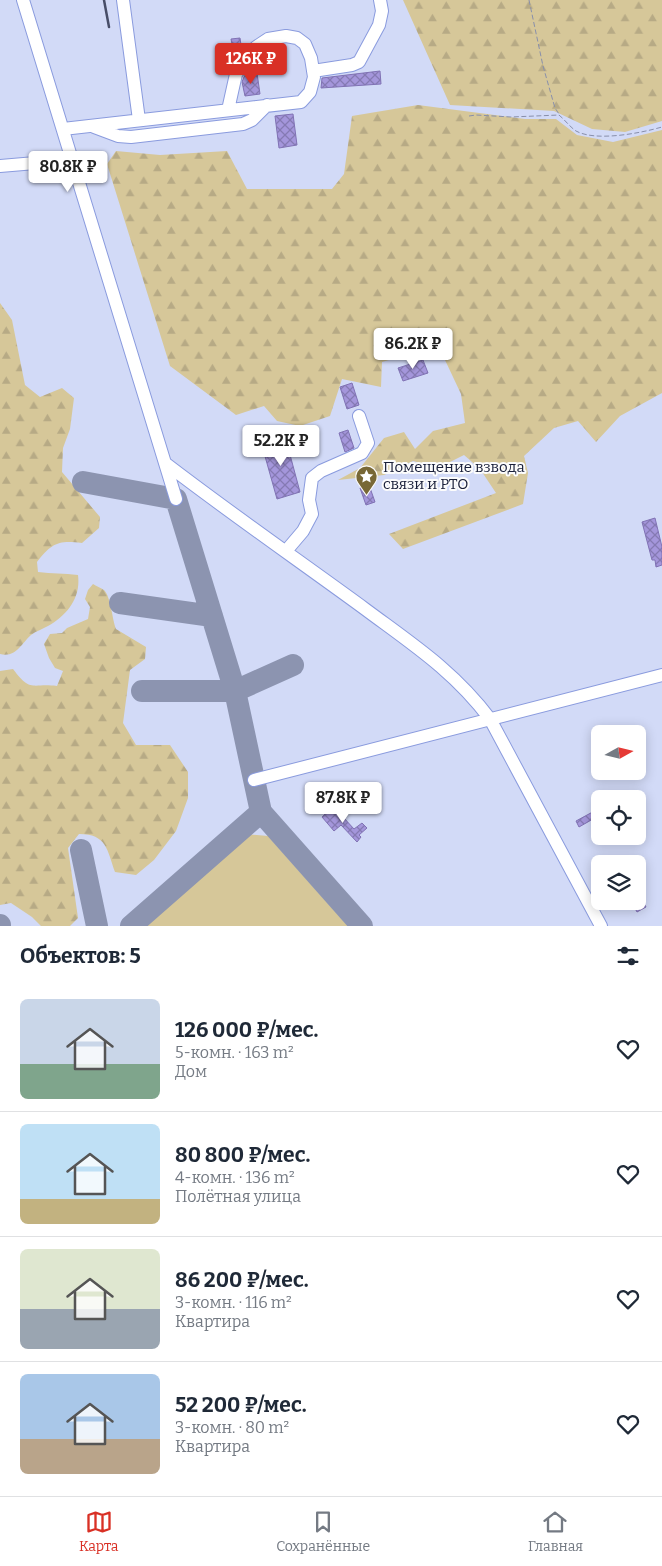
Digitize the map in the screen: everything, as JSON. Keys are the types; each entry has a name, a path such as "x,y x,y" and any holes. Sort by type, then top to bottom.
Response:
{"street":[{"path":"22,0 176,499"},
{"path":"123,0 139,120"},
{"path":"313,71 352,65 359,62 379,25 382,11 380,0"},
{"path":"63,129 301,102 310,92 314,77 311,58 305,44 296,38 286,36 268,39 256,47 236,74 228,110"},
{"path":"91,126 118,136 131,137 243,124 252,120 268,106"},
{"path":"0,166 47,162 70,156"},
{"path":"286,551 303,532 312,514 309,500 312,478 321,471 362,453 368,443 359,416"},
{"path":"165,463 228,512 286,551 428,655 456,679 479,703 490,719 601,926"},
{"path":"254,780 662,676"}],"path":[{"path":"529,0 543,66 555,108 559,115 575,130 585,135 634,134 662,127"},
{"path":"469,116 520,117 559,115"}],"green space":[{"path":"403,0 662,0 662,121 625,132 592,129 554,111 450,105"},
{"path":"418,105 525,119 556,119 577,135 613,142 662,130 662,393 620,416 596,442 578,421 554,428 524,456 528,473 523,504 403,549 389,534 496,493 480,469 464,455 438,468 413,461 384,475 338,480 360,468 384,438 404,432 415,449 433,431 465,423 461,394 445,360 410,354 382,362 381,387 342,379 330,416 300,426 277,421 264,406 236,415 170,366 107,164 116,151 160,155 227,151 247,189 332,189 344,174 352,116"},
{"path":"0,303 12,320 25,385 40,397 62,388 74,398 70,429 63,448 62,472 100,517 99,528 82,543 67,542 56,544 37,562 38,572 78,575 75,598 67,611 55,622 35,632 18,649 6,655 0,654"},
{"path":"93,584 106,593 116,629 146,647 145,659 130,670 123,723 136,745 170,745 188,772 188,798 176,831 154,860 136,875 115,872 101,840 79,834 68,848 78,918 70,926 41,926 32,917 11,903 0,905 0,671 13,669 28,684 57,686 63,671 55,668 44,644 50,634 62,633 67,628 88,619 90,607 85,599 88,590"},
{"path":"244,834 268,836 348,926 141,926"}],"building":[{"path":"240,38 242,52 234,55 231,39"},
{"path":"380,71 381,84 321,88 322,78"},
{"path":"257,73 260,94 245,96 242,82 244,77 246,74"},
{"path":"293,114 297,145 279,148 275,116"},
{"path":"423,360 428,373 403,381 398,368"},
{"path":"352,383 359,405 347,409 340,387"},
{"path":"348,430 354,448 345,452 339,433"},
{"path":"285,436 300,492 277,499 261,442"},
{"path":"369,485 375,502 366,505 360,488"},
{"path":"655,518 662,547 662,565 656,567 655,560 652,560 642,522"},
{"path":"333,806 354,829 362,823 367,828 359,835 361,837 357,842 341,825 334,831 322,817"},
{"path":"591,813 591,820 579,827 576,821"}],"taxiway":[{"path":"83,482 176,499 235,691 261,812"},
{"path":"120,603 212,616"},
{"path":"142,691 235,691 293,665"},
{"path":"131,926 261,812 362,926"},
{"path":"81,850 97,926"}],"railway":[{"path":"104,0 109,27"}],"place":[{"name":"Помещение взвода связи и РТО","path":"367,495"}]}
